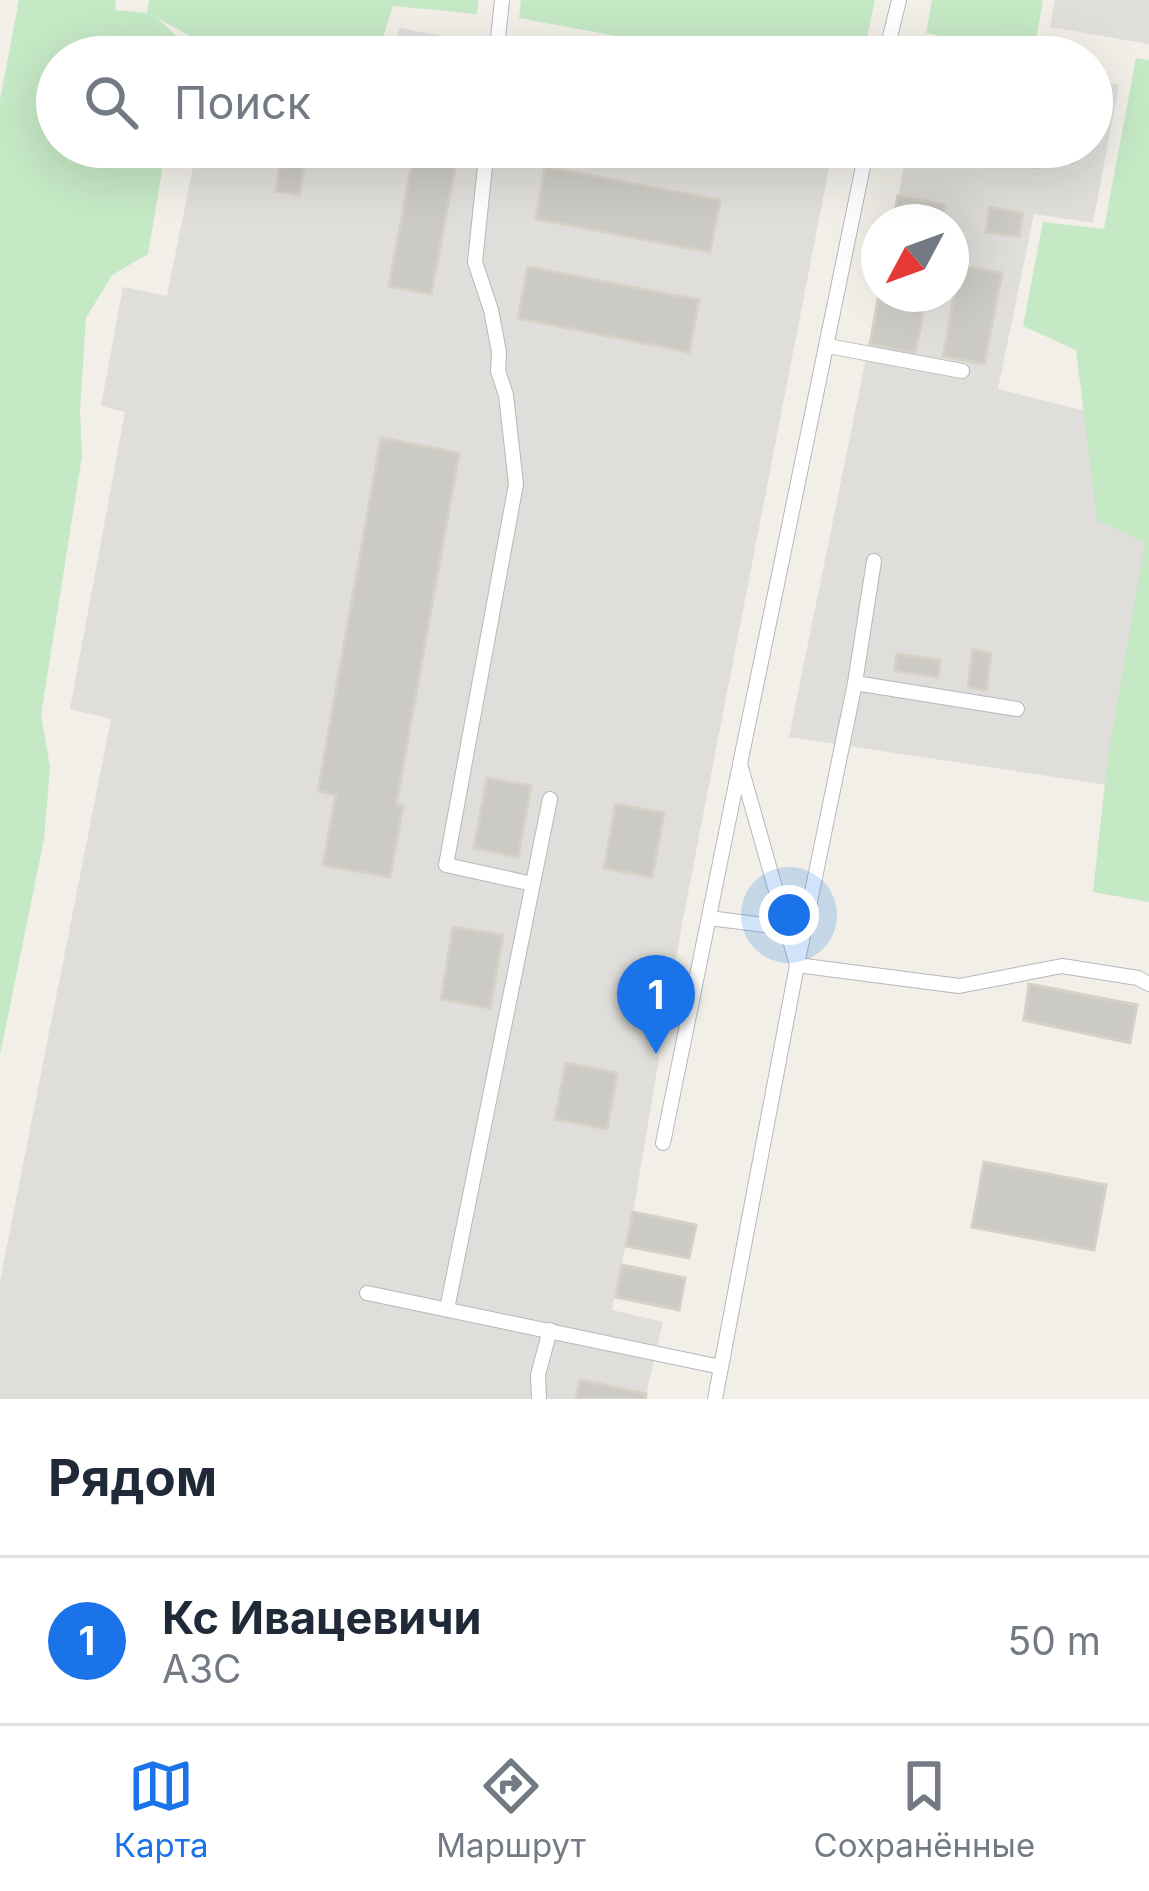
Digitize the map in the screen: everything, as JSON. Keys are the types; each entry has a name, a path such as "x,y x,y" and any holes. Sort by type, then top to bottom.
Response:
{"lane":[{"path":"498,36 502,0"},
{"path":"890,36 899,0"},
{"path":"485,168 475,262 499,352 516,484 446,866 533,884"},
{"path":"663,1143 863,168"},
{"path":"829,346 962,371"},
{"path":"715,1399 855,683 874,561"},
{"path":"855,683 1017,709"},
{"path":"740,764 797,965"},
{"path":"447,1309 550,800"},
{"path":"709,918 787,928"},
{"path":"797,965 958,986 1062,966 1138,978 1149,984"},
{"path":"367,1293 721,1366"},
{"path":"539,1399 538,1376 550,1330"}],"shaded area":[{"path":"1055,0 1149,0 1149,44 1050,27"},
{"path":"399,28 444,36 397,36"},
{"path":"1113,84 1119,85 1113,117"},
{"path":"193,168 829,168 612,1310 663,1322 645,1399 0,1399 0,1281 111,719 70,709 125,412 101,406 123,287 167,296"},
{"path":"904,168 1103,168 1093,223 1034,214 998,389 1149,427 1149,750 1141,790 789,737 875,312 969,312 969,204 897,204"}],"green space":[{"path":"19,0 116,0 115,10 147,13 149,0 478,0 477,14 393,6 384,36 190,36 156,17 176,36 36,36 36,168 162,168 148,254 112,275 86,318 82,456 41,715 50,767 44,839 0,1055 0,100"},
{"path":"521,0 875,0 867,36 616,36 519,18"},
{"path":"932,0 1043,0 1036,36 926,33"},
{"path":"1136,58 1149,60 1149,902 1093,892 1108,756 1145,543 1097,520 1076,350 1023,326 1043,222 1104,229"}],"building":[{"path":"280,168 304,168 299,195 276,191"},
{"path":"411,168 455,168 431,294 389,286"},
{"path":"545,168 720,200 710,252 536,219"},
{"path":"898,196 939,204 896,204"},
{"path":"990,207 1023,213 1019,237 986,232"},
{"path":"528,267 699,300 689,352 518,318"},
{"path":"969,268 1002,273 984,364 943,356 951,312 969,312"},
{"path":"876,312 923,312 915,353 870,344"},
{"path":"381,438 459,453 396,805 403,806 390,877 323,865 336,795 318,791"},
{"path":"973,650 991,653 986,690 968,687"},
{"path":"897,654 940,660 938,677 895,671"},
{"path":"487,778 531,786 518,857 474,848"},
{"path":"616,804 664,813 652,877 604,868"},
{"path":"453,927 503,935 490,1008 441,999"},
{"path":"1029,984 1137,1005 1130,1043 1024,1020"},
{"path":"566,1063 617,1073 607,1129 555,1119"},
{"path":"984,1162 1106,1185 1094,1250 972,1227"},
{"path":"633,1212 696,1225 689,1258 626,1246"},
{"path":"622,1265 685,1278 679,1310 616,1297"},
{"path":"580,1380 646,1394 645,1399 576,1399"}],"place":[{"name":"Кс Ивацевичи","path":"656,1054"}]}
